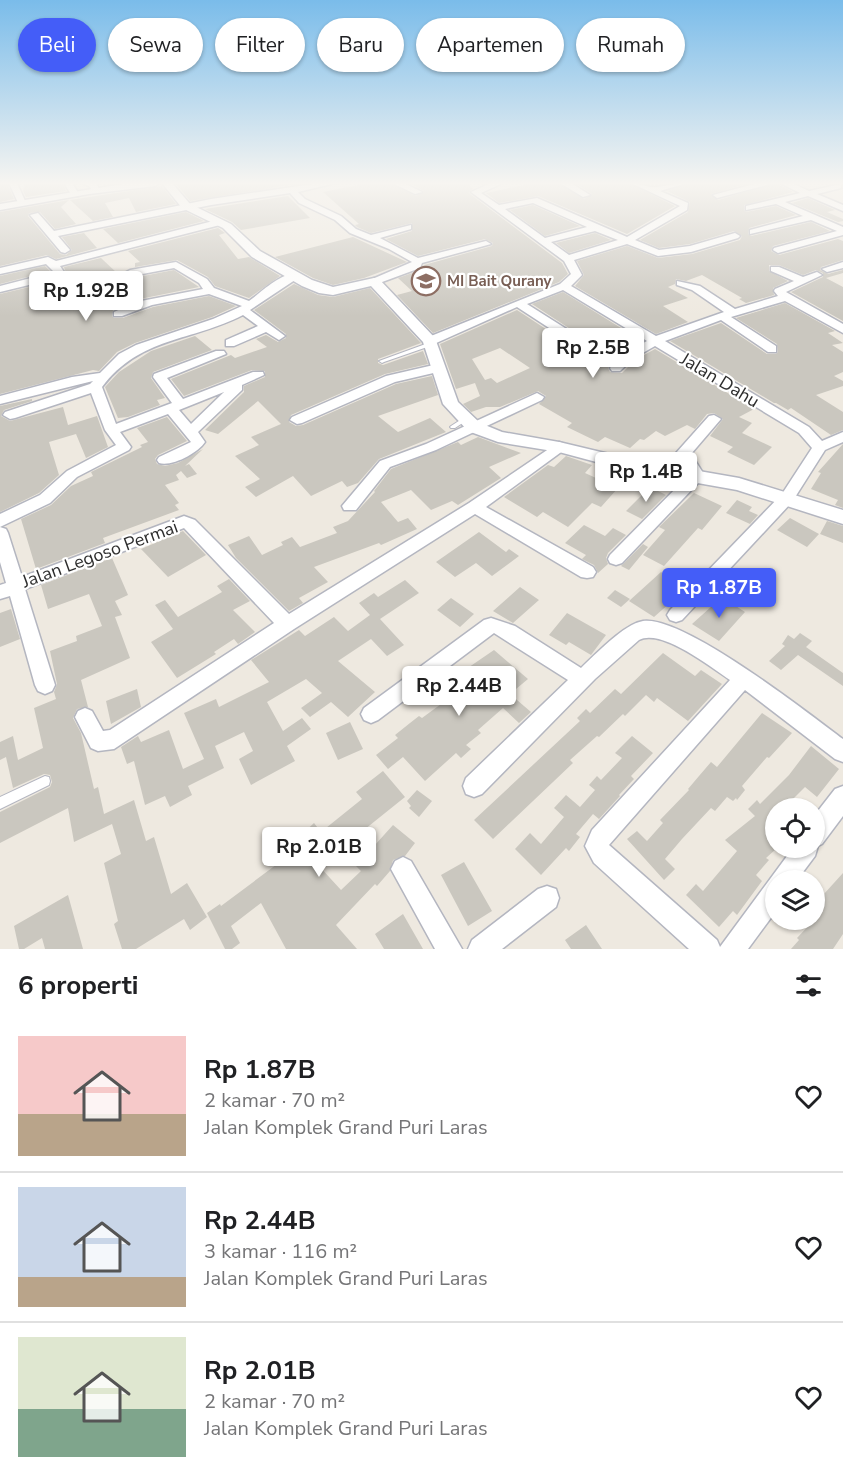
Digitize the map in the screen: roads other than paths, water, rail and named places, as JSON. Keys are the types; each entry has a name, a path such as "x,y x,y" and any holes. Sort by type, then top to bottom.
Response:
{"street":[{"path":"45,227 65,250"},
{"path":"51,234 86,227"},
{"path":"54,265 200,227"},
{"path":"226,227 235,232 263,259 328,291 374,282 410,269 416,266 417,261"},
{"path":"348,227 417,261 486,244"},
{"path":"370,238 407,227"},
{"path":"431,343 518,303 564,286 577,274 568,259 524,227"},
{"path":"568,259 628,240 651,227"},
{"path":"753,232 772,227"},
{"path":"544,241 595,228 660,253 691,249 735,236"},
{"path":"778,250 843,231"},
{"path":"0,271 48,260 59,272 58,275 0,289"},
{"path":"109,284 134,273 176,265 203,281 210,290"},
{"path":"843,265 779,289 786,297 843,329"},
{"path":"775,269 800,280"},
{"path":"10,415 99,381 140,346 221,321 247,308 277,284 294,276"},
{"path":"374,282 431,343 451,404 464,424 498,437 559,447 630,465 739,484 843,517"},
{"path":"681,283 696,288 772,349"},
{"name":"Jalan Dahu","path":"564,286 804,430 820,447"},
{"path":"118,314 140,306 175,297 193,296 210,290 234,297 279,336"},
{"path":"616,368 626,355 655,341 697,324 786,297"},
{"path":"518,303 572,338 571,343 557,348"},
{"path":"230,343 267,327"},
{"path":"164,460 197,445 198,442 189,433 156,373 220,354"},
{"path":"297,420 391,379 438,368"},
{"path":"112,430 258,375"},
{"path":"0,400 72,381 99,381"},
{"path":"0,521 45,500 72,474 122,450 124,444 112,430 99,381"},
{"path":"189,433 240,383"},
{"path":"350,506 385,464 464,424 537,397"},
{"path":"697,476 683,453 714,419"},
{"path":"676,615 787,498 820,447 843,436"},
{"path":"85,717 99,741 114,739 287,624 475,507 559,447"},
{"path":"616,559 697,476"},
{"path":"475,507 587,572"},
{"name":"Jalan Legoso Permai","path":"7,589 184,522 189,524 287,624"},
{"name":"Jalan Legoso Permai","path":"0,533 7,589 45,685"},
{"path":"371,714 491,625 508,631 582,679"},
{"path":"474,786 582,679 640,628 656,628 699,649 843,752"},
{"path":"708,949 602,855 597,846 600,838 743,680"},
{"path":"825,821 843,797"},
{"path":"403,869 449,949"},
{"path":"481,949 547,898"},
{"path":"732,949 765,905"}],"lane":[{"path":"382,361 431,343"},
{"path":"0,803 45,780"}],"place":[{"name":"MI Bait Qurany","path":"426,281"}]}
